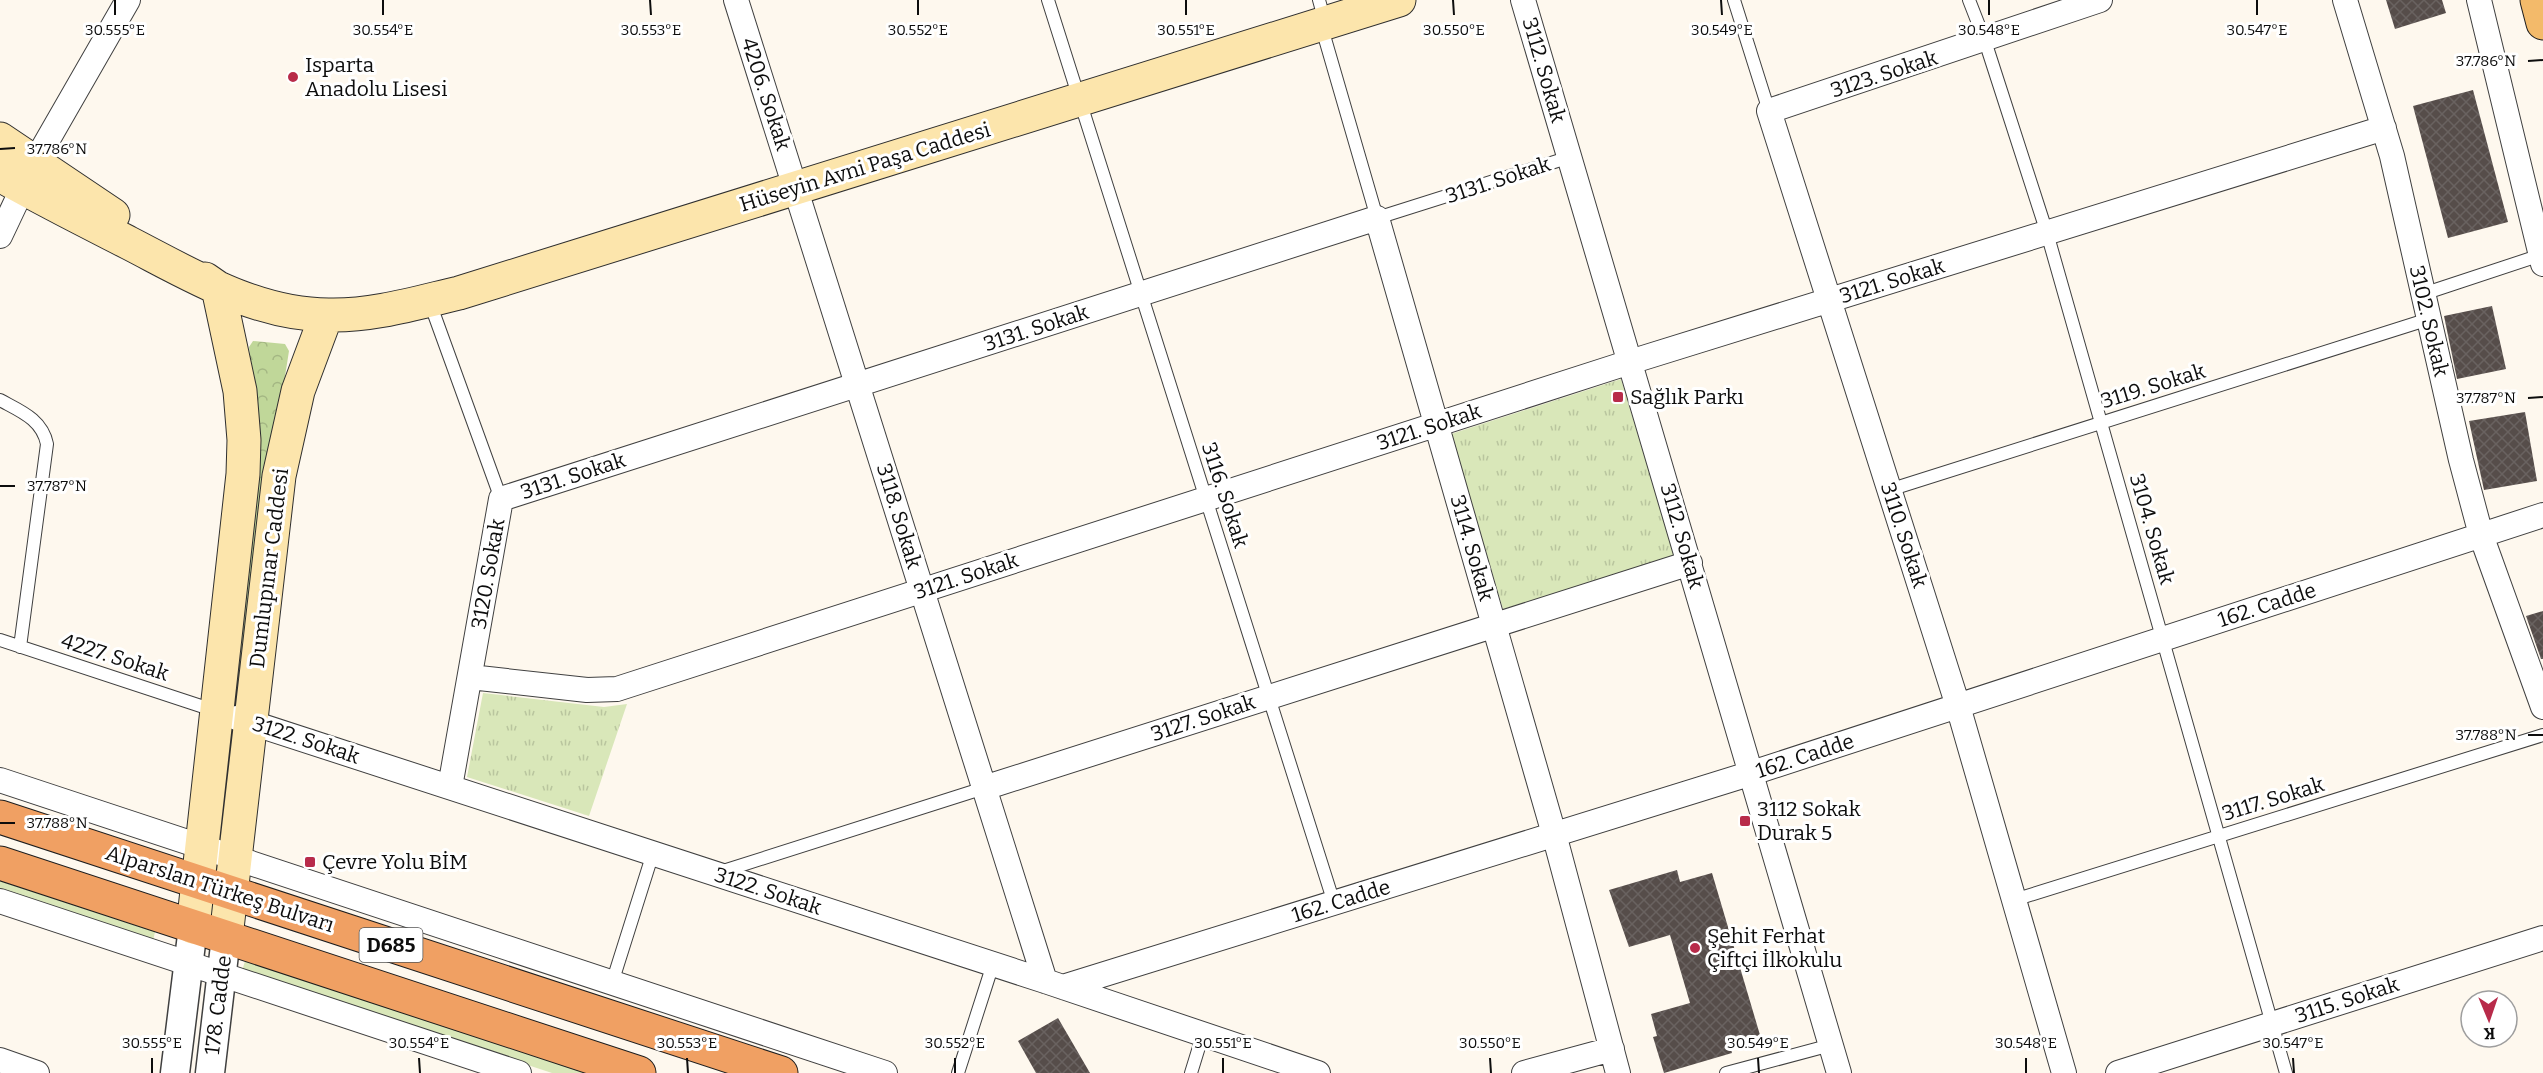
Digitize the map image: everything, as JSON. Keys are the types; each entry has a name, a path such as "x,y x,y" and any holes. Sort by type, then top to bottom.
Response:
{"highway":[{"name":"Alparslan Türkeş Bulvarı","path":"0,817 781,1073"},
{"name":"Alparslan Türkeş Bulvarı","path":"0,863 639,1073"}],"main road":[{"name":"Hüseyin Avni Paşa Caddesi","path":"326,315 351,315 399,308 459,293 1080,100 1322,16 1400,0"},
{"path":"2537,0 2543,23"},
{"path":"0,140 20,175 218,288 247,300 283,310 326,315"},
{"name":"Dumlupınar Caddesi","path":"193,927 240,510 244,441 240,391 218,288"},
{"name":"Dumlupınar Caddesi","path":"226,937 281,466 298,391 326,315"}],"street":[{"path":"0,236 20,175 128,0"},
{"name":"4206. Sokak","path":"736,0 795,188"},
{"name":"3112. Sokak","path":"1523,0 1839,1073"},
{"name":"3123. Sokak","path":"1769,111 1985,41 2100,0"},
{"name":"3102. Sokak","path":"2345,0 2384,128 2481,535 2543,707"},
{"path":"2479,0 2542,260"},
{"name":"3110. Sokak","path":"1769,111 1958,706 2064,1073"},
{"name":"3121. Sokak","path":"470,677 587,690 617,688 1630,362 2384,128"},
{"name":"3118. Sokak","path":"795,188 984,788 1054,984"},
{"name":"3131. Sokak","path":"501,499 1377,218"},
{"name":"3114. Sokak","path":"1377,218 1554,834 1618,1073"},
{"name":"3120. Sokak","path":"450,787 501,499"},
{"name":"162. Cadde","path":"1054,984 1334,903 1752,773 2543,515"},
{"name":"3127. Sokak","path":"984,788 1690,563"},
{"name":"3122. Sokak","path":"217,711 1054,984 1318,1073"},
{"path":"0,780 885,1073"},
{"path":"0,901 519,1073"},
{"name":"178. Cadde","path":"175,1073 193,927"},
{"name":"178. Cadde","path":"210,1073 226,937"},
{"name":"3115. Sokak","path":"2118,1073 2543,938"},
{"path":"1524,1073 1612,1048"},
{"path":"0,1060 37,1073"}],"lane":[{"name":"3116. Sokak","path":"1048,0 1334,903"},
{"name":"3110. Sokak","path":"1734,0 1769,111"},
{"name":"3104. Sokak","path":"1969,0 1985,41 2047,233 2286,1073"},
{"name":"3114. Sokak","path":"1322,16 1377,218"},
{"name":"3131. Sokak","path":"1377,218 1570,157"},
{"path":"2423,294 2542,260"},
{"name":"3120. Sokak","path":"429,300 501,499"},
{"name":"3119. Sokak","path":"1889,490 2429,319"},
{"path":"0,400 41,426 47,444 20,647"},
{"name":"4227. Sokak","path":"0,640 217,711"},
{"name":"3117. Sokak","path":"2014,900 2543,735"},
{"name":"3127. Sokak","path":"716,874 984,788"},
{"path":"612,982 653,853"},
{"path":"958,1073 993,964"},
{"path":"1191,1073 1203,1034"},
{"path":"1726,1073 1831,1045"}],"green space":[{"path":"253,341 285,344 289,351 270,471 241,704 227,700 255,405 249,347"},
{"path":"1621,379 1675,558 1503,609 1451,434"},
{"path":"483,693 604,707 627,704 589,816 467,777"},
{"path":"0,881 155,932 153,941 0,890"},
{"path":"245,961 585,1073 552,1073 242,971"}],"building":[{"path":"2386,0 2442,0 2446,13 2395,29"},
{"path":"2473,90 2508,222 2448,238 2413,106"},
{"path":"2492,306 2506,369 2457,379 2444,316"},
{"path":"2525,412 2537,481 2484,490 2469,421"},
{"path":"2543,611 2543,659 2541,659 2526,616"},
{"path":"1677,870 1680,882 1712,873 1760,1035 1730,1044 1732,1053 1664,1073 1653,1037 1657,1036 1651,1014 1690,1003 1670,935 1629,947 1609,890"},
{"path":"1058,1018 1090,1073 1036,1073 1018,1041"}],"place":[{"name":"Isparta Anadolu Lisesi","path":"293,77"},
{"name":"Sağlık Parkı","path":"1618,397"},
{"name":"3112 Sokak Durak 5","path":"1745,821"},
{"name":"Çevre Yolu BİM","path":"310,862"},
{"name":"Şehit Ferhat Çiftçi İlkokulu","path":"1695,948"}]}
